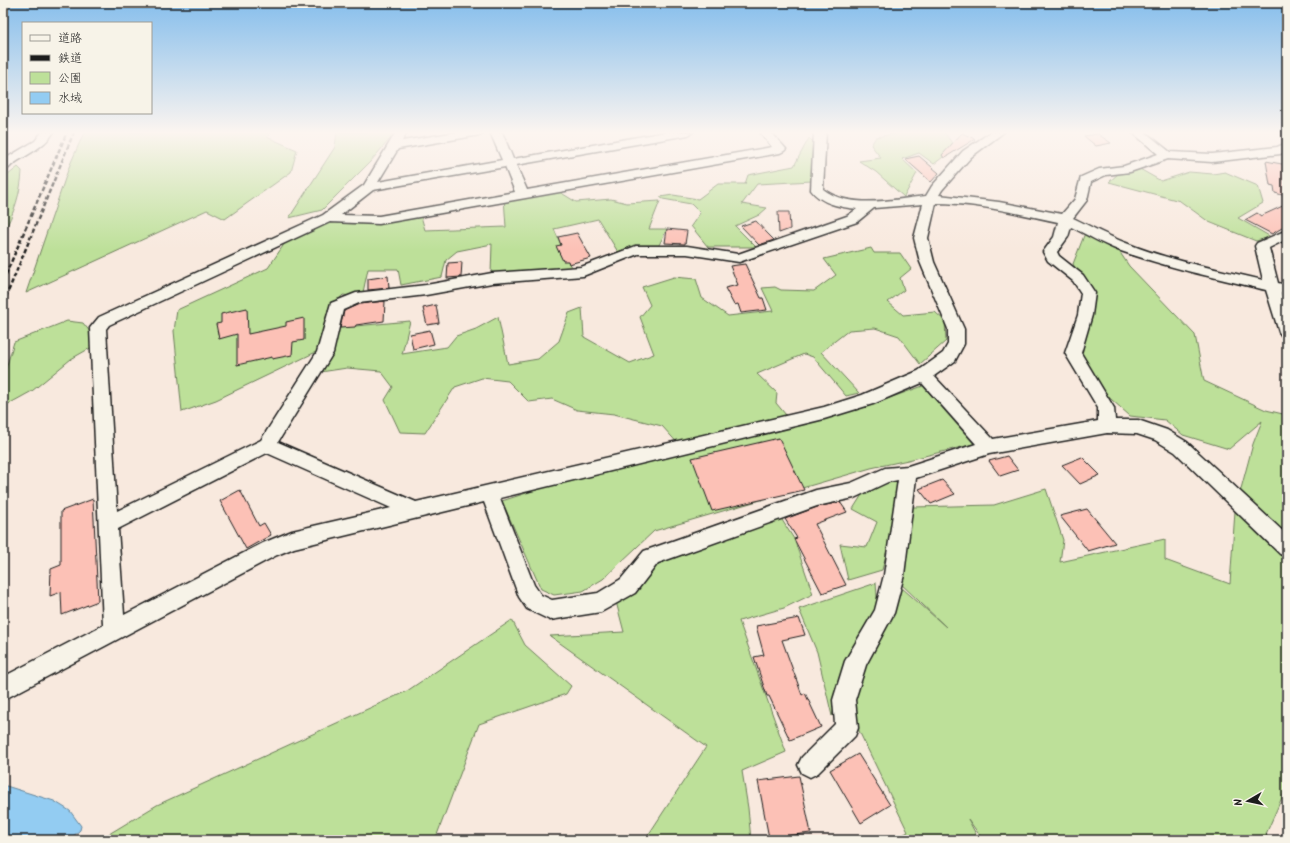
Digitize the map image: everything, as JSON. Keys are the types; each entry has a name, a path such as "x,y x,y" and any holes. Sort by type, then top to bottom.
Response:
{"street":[{"path":"114,631 98,328 104,321 328,218 369,187 379,171"},
{"path":"369,187 460,171"},
{"path":"513,171 523,195"},
{"path":"328,218 379,220 655,171"},
{"path":"818,171 817,190 822,195 847,205 870,205 931,199 948,199 999,206 1065,220 1122,246 1154,257 1196,269 1287,290"},
{"path":"3,689 270,549 292,540 824,413 867,400 924,375 949,356 956,344 956,329 927,262 921,238 931,199 936,189 952,171"},
{"path":"1107,426 1106,408 1073,353 1086,316 1088,293 1078,278 1053,258 1050,252 1061,238 1065,220 1081,200 1086,180 1109,171"},
{"path":"109,524 267,445 325,353 336,307 356,298 426,290 492,278 583,271 636,250 687,250 739,258 852,219 870,205"},
{"path":"1287,234 1262,246 1272,287 1287,332"},
{"path":"924,375 989,447"},
{"path":"489,492 526,590 534,602 550,610 601,602 628,586 651,557 816,498 854,490 885,475 908,473 989,447 1107,426 1138,426 1161,435 1181,447 1287,548"},
{"path":"267,445 416,511"},
{"path":"810,765 847,728 844,700 856,662 884,613 894,575 908,473"}],"green space":[{"path":"13,171 22,171 14,211 3,233 3,179"},
{"path":"68,171 291,171 225,219 207,210 26,293"},
{"path":"319,171 361,171 322,210 289,218"},
{"path":"767,171 813,171 812,181 757,184 742,204 767,208 759,215 735,226 756,247 708,247 691,226 700,213 691,204 663,199 660,197 673,195 698,199 718,184 745,184 748,175"},
{"path":"875,171 915,171 917,173 904,197"},
{"path":"1125,171 1144,171 1161,181 1189,172 1213,174 1225,172 1258,186 1263,203 1238,218 1271,237 1256,241 1209,222 1180,201 1109,182 1119,173"},
{"path":"555,189 576,202 611,199 627,203 660,201 649,229 667,229 659,245 634,245 618,252 598,219 554,229 573,272 533,270 491,274 492,244 457,251 446,260 442,277 401,285 398,269 368,269 362,297 343,295 328,309 318,351 216,400 182,412 174,331 177,310 268,268 289,237 328,218 376,224 420,213 425,230 506,227 504,198"},
{"path":"1085,233 1119,251 1129,266 1195,335 1204,381 1266,410 1287,415 1287,786 1266,834 1268,840 983,840 968,819 979,840 893,840 908,832 859,731 851,678 893,580 946,627 897,580 913,507 994,505 1046,489 1063,540 1060,562 1165,539 1165,560 1230,584 1235,511 1253,444 1262,421 1229,449 1183,435 1165,420 1130,416 1103,392 1078,352 1092,299 1073,264"},
{"path":"871,248 874,253 900,253 911,269 900,278 904,290 888,302 903,315 935,312 945,321 946,341 920,364 899,336 875,328 849,330 821,352 859,393 846,396 813,357 804,354 757,374 777,393 776,403 786,415 681,447 662,426 614,414 577,410 552,399 529,402 508,381 482,378 455,387 425,433 400,432 385,400 393,387 381,371 347,368 314,373 334,328 410,321 402,354 447,347 456,336 476,329 498,317 508,364 538,359 559,341 569,313 582,308 584,337 630,363 654,354 640,317 650,305 642,287 674,277 696,279 702,298 728,316 773,311 762,288 775,287 781,290 814,291 836,275 824,259"},
{"path":"67,321 83,323 99,343 71,359 32,391 3,407 3,378 14,342"},
{"path":"923,386 974,444 871,468 654,531 603,579 583,591 554,595 541,589 502,501 551,485 867,406"},
{"path":"889,479 902,481 895,520 882,570 848,580 840,544 867,547 877,522 853,509 863,493"},
{"path":"777,512 794,539 813,594 784,608 739,621 786,752 742,771 751,840 645,840 706,747 550,636 624,632 614,594 650,559"},
{"path":"876,583 878,611 845,673 832,716 817,652 799,609"},
{"path":"512,620 525,645 571,686 566,694 479,724 435,840 99,840 157,805 407,691"}],"water":[{"path":"3,785 54,801 70,811 81,826 80,830 69,840 3,840"}],"building":[{"path":"919,171 937,171 939,173 931,182"},
{"path":"1268,171 1287,171 1287,180 1284,180 1286,196 1275,193 1274,186 1270,185"},
{"path":"1287,204 1287,225 1272,234 1245,220 1257,213 1261,216"},
{"path":"778,212 789,212 790,229 779,233"},
{"path":"756,221 774,240 759,245 741,226"},
{"path":"667,229 687,231 685,244 665,243"},
{"path":"577,233 591,258 569,264 568,261 563,261 556,246 561,245 558,237"},
{"path":"462,262 461,277 447,278 448,263"},
{"path":"745,264 761,298 763,298 767,310 741,313 738,304 734,305 725,288 738,285 730,266"},
{"path":"388,276 389,288 368,290 368,279"},
{"path":"385,301 384,321 356,325 355,327 340,328 344,311 359,304"},
{"path":"436,305 439,323 427,325 423,308"},
{"path":"247,308 248,334 286,326 286,322 304,318 304,340 293,342 292,355 272,359 272,357 237,365 237,334 219,339 216,324 221,323 221,314"},
{"path":"430,330 434,344 413,349 410,334"},
{"path":"779,438 804,490 712,511 692,458"},
{"path":"1007,456 1018,470 1000,476 989,461"},
{"path":"1082,457 1100,475 1080,484 1062,465"},
{"path":"942,480 955,494 931,504 919,489"},
{"path":"240,490 259,526 264,523 271,535 246,549 220,501"},
{"path":"93,499 98,601 62,615 61,592 50,596 51,569 61,565 61,511"},
{"path":"840,502 847,512 815,524 846,585 822,593 794,539 797,538 785,519 817,507"},
{"path":"1087,509 1115,543 1088,551 1060,516"},
{"path":"799,618 805,635 782,640 802,695 805,693 821,727 790,740 769,696 767,696 754,657 764,655 756,626"},
{"path":"858,754 890,805 861,823 830,770"},
{"path":"799,776 811,833 769,838 758,781"}],"railway":[{"path":"3,281 50,171"},
{"path":"3,304 58,171"}]}
